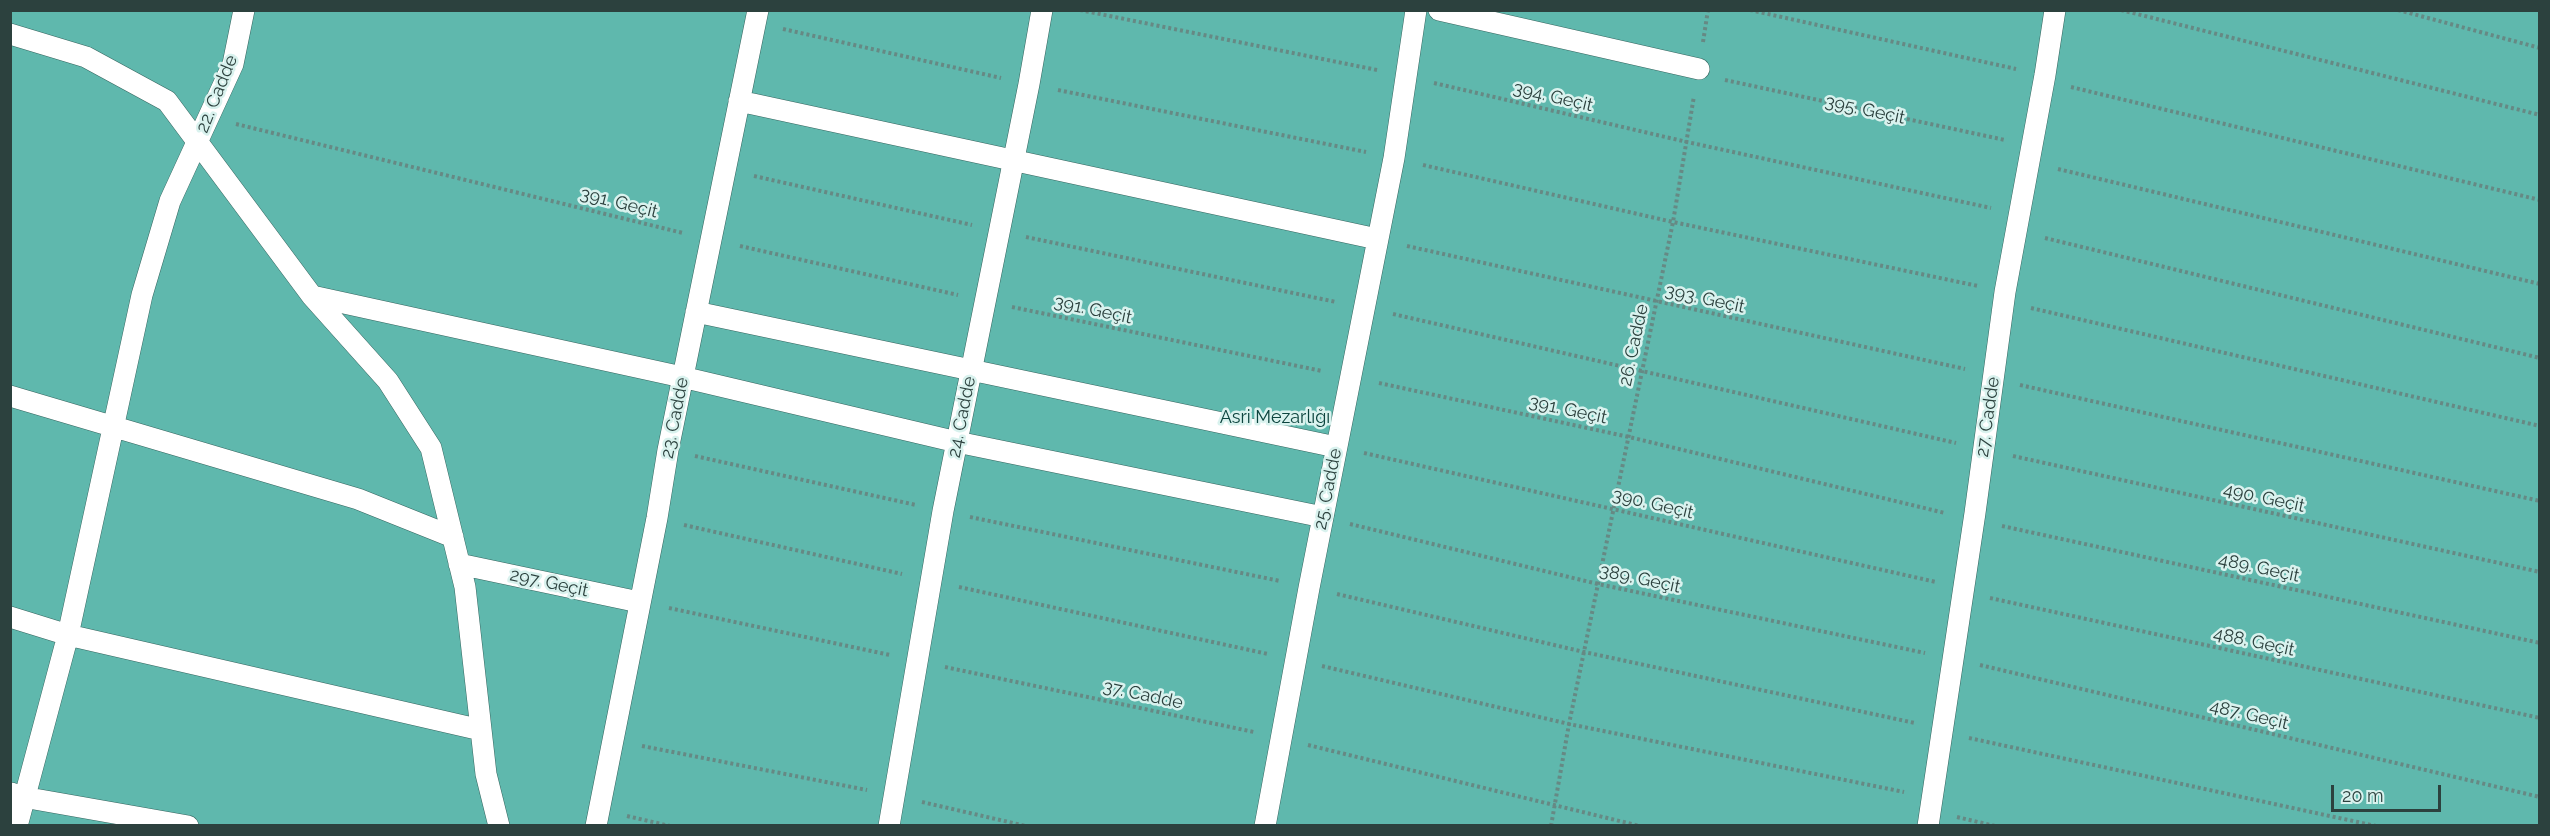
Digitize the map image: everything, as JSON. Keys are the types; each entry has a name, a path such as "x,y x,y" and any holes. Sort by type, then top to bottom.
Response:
{"lane":[{"name":"22. Cadde","path":"17,825 17,795 68,635 146,284 170,201 232,64 244,10"},
{"name":"23. Cadde","path":"598,818 682,377 758,10"},
{"name":"24. Cadde","path":"889,825 916,661 970,371 1042,10"},
{"name":"25. Cadde","path":"1265,825 1336,447 1394,158 1416,10"},
{"path":"1440,10 1698,72"},
{"name":"27. Cadde","path":"1929,818 2004,301 2045,78 2055,10"},
{"path":"10,34 86,57 167,101 312,297 388,381 431,448 465,587 486,774 499,825"},
{"path":"740,101 1013,162 1377,239"},
{"path":"312,297 682,377 957,442 1323,517"},
{"path":"696,312 1336,447"},
{"path":"10,396 358,499 453,537"},
{"name":"297. Geçit","path":"459,564 639,602"},
{"path":"10,617 68,635 481,730"},
{"path":"17,795 188,825"}],"path":[{"name":"394. Geçit","path":"1080,10 1406,76 1687,142 2017,222 2540,358"},
{"name":"26. Cadde","path":"1551,825 1687,142 1708,10"},
{"path":"1750,10 2045,78 2540,200"},
{"path":"2121,10 2540,115"},
{"path":"2398,10 2540,48"},
{"name":"395. Geçit","path":"1698,72 2030,153 2540,284"},
{"name":"391. Geçit","path":"209,117 711,239 984,301 1629,437 1973,520"},
{"name":"393. Geçit","path":"1377,239 2540,501"},
{"path":"2004,301 2540,426"},
{"name":"390. Geçit","path":"1336,447 1963,590"},
{"name":"490. Geçit","path":"1983,449 2540,572"},
{"name":"389. Geçit","path":"1323,517 1598,584 1953,659"},
{"name":"489. Geçit","path":"1973,520 2540,643"},
{"name":"488. Geçit","path":"1963,590 2540,718"},
{"name":"37. Cadde","path":"639,602 1280,738 1640,825"},
{"name":"487. Geçit","path":"1953,659 2540,797"},
{"path":"1942,732 2376,825"},
{"path":"614,741 895,795 1026,825"},
{"path":"598,818 670,825"},
{"path":"1929,818 1995,825"}],"green space":[{"name":"Asri Mezarlığı","path":"11,11 2539,11 2539,825 11,825"}]}
